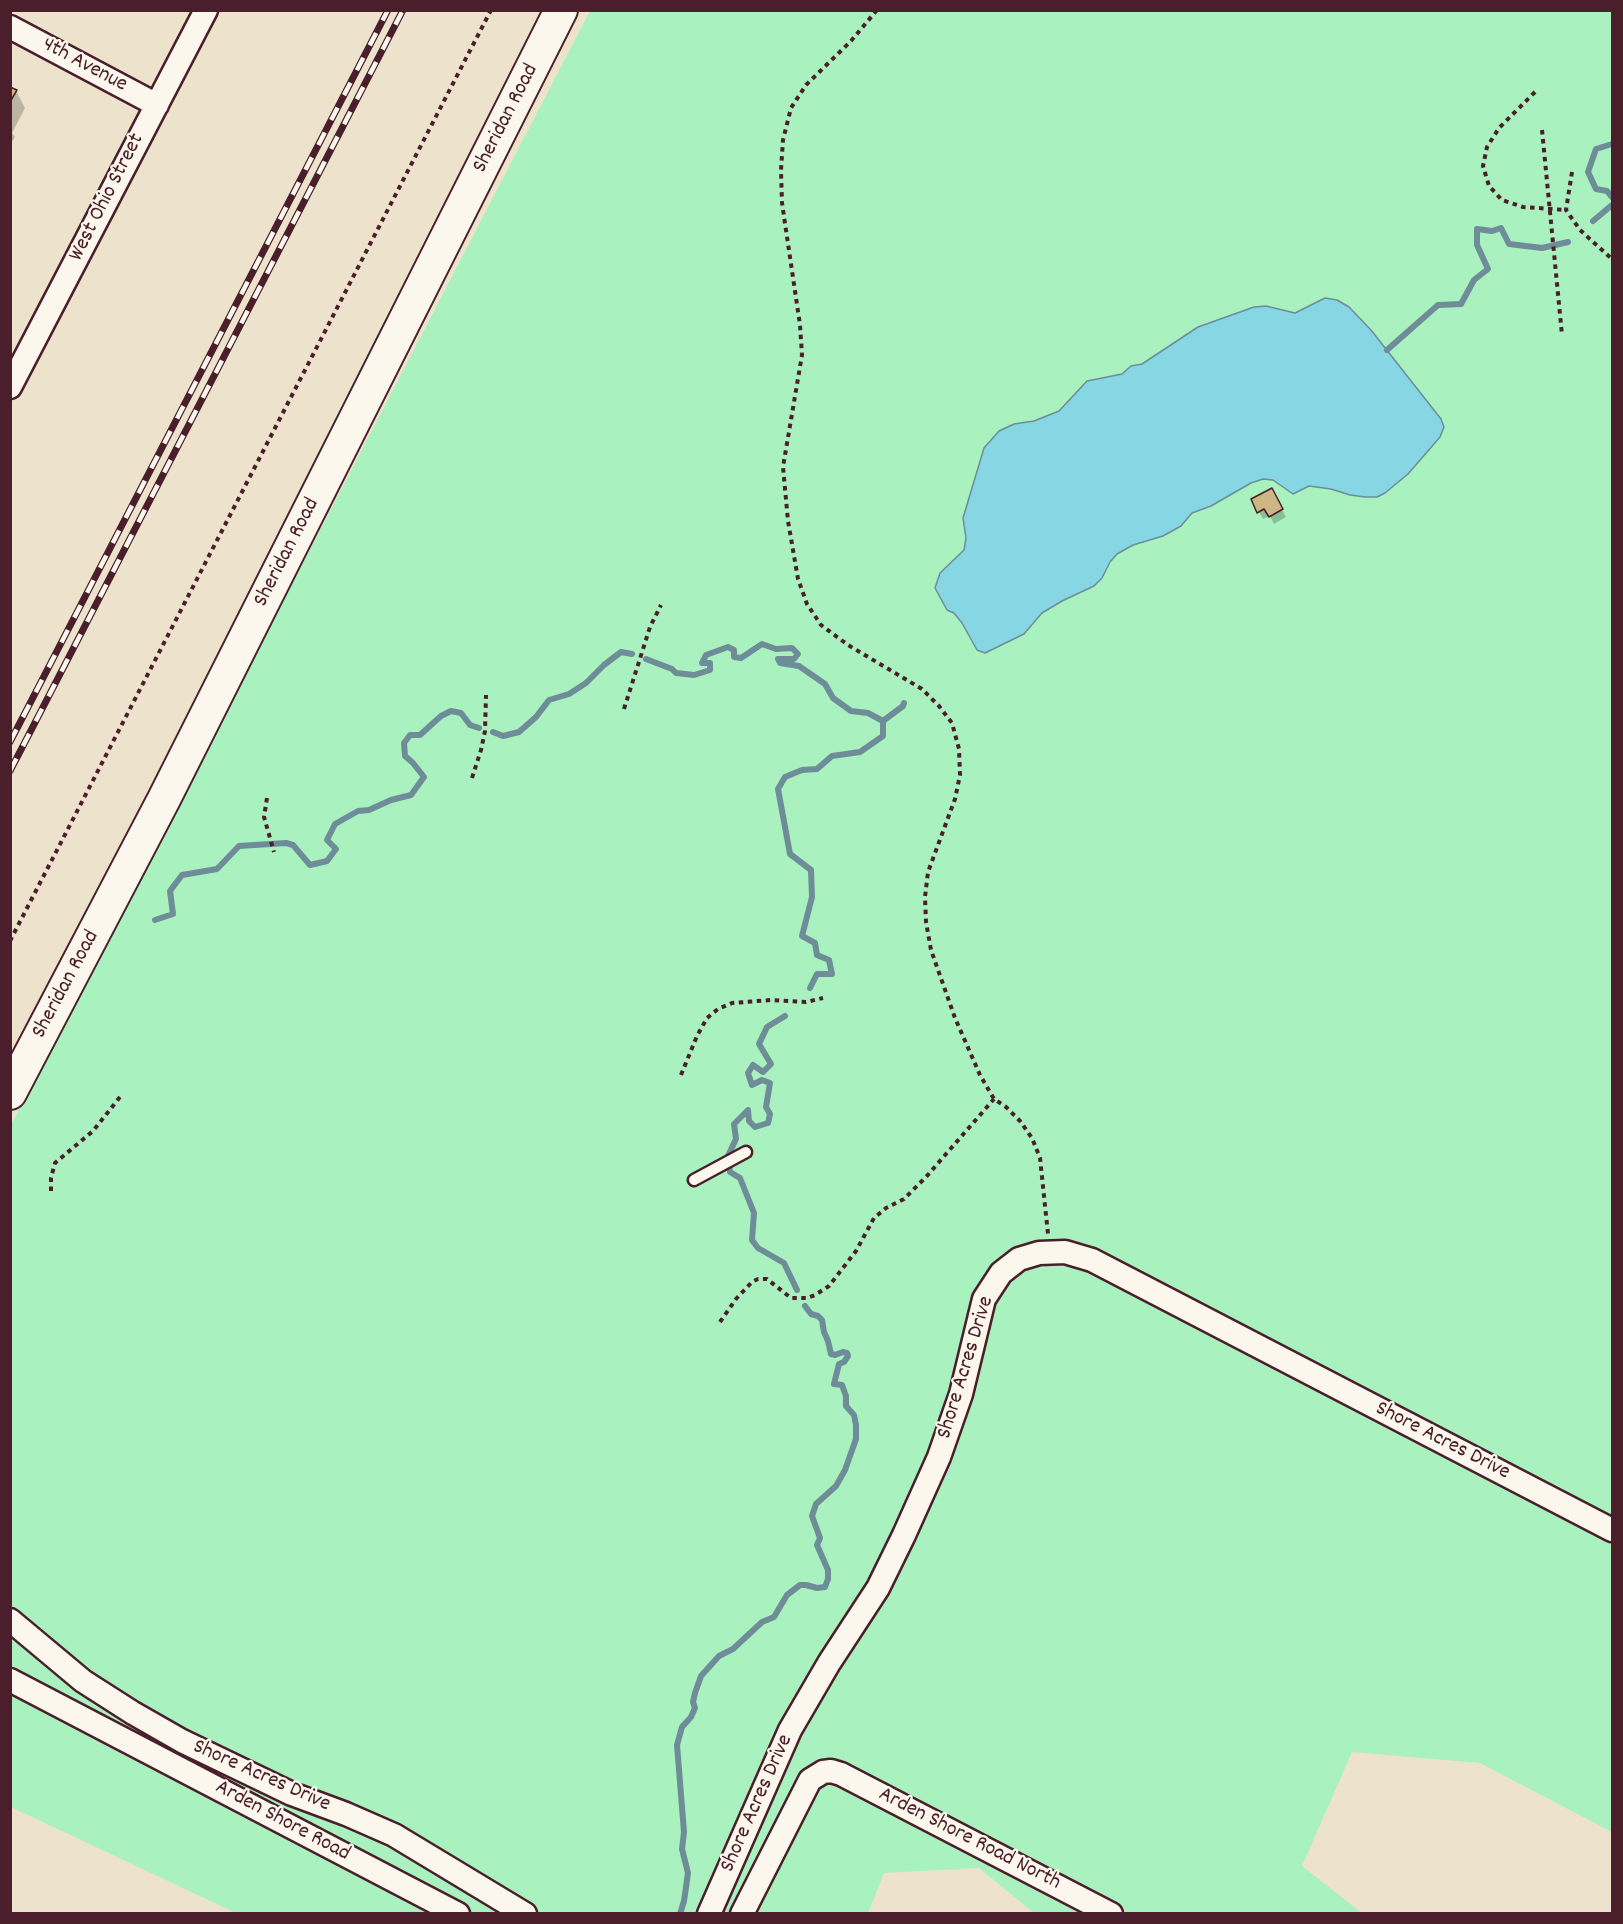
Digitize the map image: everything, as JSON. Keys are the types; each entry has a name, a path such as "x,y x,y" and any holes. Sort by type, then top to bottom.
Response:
{"main road":[{"name":"Sheridan Road","path":"10,1093 164,799 561,10"}],"street":[{"name":"West Ohio Street","path":"10,387 206,10"},
{"name":"4th Avenue","path":"10,27 157,105"},
{"name":"Shore Acres Drive","path":"709,1914 790,1730 829,1663 878,1588 939,1457 961,1394 984,1299 1000,1273 1019,1259 1039,1253 1065,1252 1092,1260 1612,1530"},
{"name":"Shore Acres Drive","path":"10,1620 83,1681 182,1741 292,1794 394,1835 525,1914"},
{"name":"Arden Shore Road","path":"10,1680 458,1914"},
{"name":"Arden Shore Road North","path":"742,1914 810,1780 823,1772 831,1771 841,1774 1111,1914"}],"lane":[{"path":"694,1180 746,1152"}],"path":[{"path":"10,941 491,10"},
{"path":"877,10 851,41 806,85 791,108 783,140 782,203 800,325 802,355 783,467 785,496 798,579 807,604 821,625 848,645 922,689 952,723 959,749 960,775 955,799 928,872 925,897 926,922 931,950 955,1018 973,1060 994,1099 1020,1121 1032,1138 1040,1158 1051,1252"},
{"path":"1535,92 1499,128 1487,147 1483,166 1489,186 1502,200 1523,207 1566,210"},
{"path":"1542,130 1562,335"},
{"path":"1572,172 1566,210 1580,230 1612,259"},
{"path":"624,709 650,627 661,605"},
{"path":"472,778 485,731 486,695"},
{"path":"267,798 264,817 274,852"},
{"path":"681,1075 707,1018 718,1010 732,1003 771,1000 806,1002 823,998"},
{"path":"51,1191 51,1178 55,1163 93,1131 120,1097"},
{"path":"720,1322 736,1299 752,1282 758,1279 767,1279 791,1298 807,1298 829,1286 856,1251 874,1218 904,1199 927,1177 994,1099"}],"green space":[{"path":"590,11 1612,11 1612,1832 1480,1763 1352,1752 1302,1866 1362,1913 1034,1913 979,1868 884,1873 868,1913 238,1914 11,1807 11,1125"}],"water":[{"path":"1325,298 1337,300 1349,307 1371,330 1441,419 1444,427 1440,437 1408,474 1377,497 1350,495 1309,486 1293,494 1273,480 1263,479 1251,483 1211,506 1192,513 1181,526 1163,536 1133,545 1117,554 1102,578 1094,586 1042,613 1024,634 985,653 977,650 962,623 954,613 947,610 935,588 940,573 964,550 966,538 963,518 984,448 999,431 1014,424 1034,421 1059,411 1087,381 1122,374 1131,366 1142,364 1198,327 1254,307 1266,306 1295,313"}],"building":[{"path":"10,87 17,90 10,102"},
{"path":"1272,488 1283,509 1269,517 1264,509 1257,513 1251,499"}],"waterway":[{"path":"1612,144 1596,149 1588,172 1596,189 1607,191 1612,197"},
{"path":"1593,221 1612,205"},
{"path":"1387,350 1438,305 1461,304 1474,280 1488,269 1477,245 1477,229 1492,231 1501,228 1509,244 1542,248 1568,242"},
{"path":"646,659 672,669 676,673 694,675 710,670 710,663 702,663 706,655 728,647 734,650 734,657 741,658 762,644 776,649 792,648 798,654 794,659 778,659 780,663 799,666 825,684 833,698 851,711 868,713 883,721"},
{"path":"493,732 503,736 519,732 536,717 549,700 569,694 586,683 621,652 632,654"},
{"path":"883,721 904,703"},
{"path":"155,920 173,914 170,891 182,875 217,869 239,846 286,843 293,845 310,865 327,861 336,849 327,840 335,824 358,811 369,810 391,800 411,795 424,777 405,756 404,743 410,735 420,735 441,716 451,711 461,713 470,725 479,728"},
{"path":"810,988 817,974 832,974 829,960 817,955 815,943 802,936 812,897 811,870 790,854 778,789 785,777 802,770 817,769 832,756 860,752 883,736 883,721"},
{"path":"785,1016 767,1027 759,1044 771,1064 763,1072 753,1065 748,1073 752,1085 762,1080 770,1083 766,1107 770,1114 768,1123 755,1127 749,1121 748,1110 734,1124 736,1139 728,1156 730,1172 740,1178 754,1213 752,1240 758,1248 784,1263 797,1290"},
{"path":"680,1914 688,1873 682,1849 684,1832 677,1745 682,1727 695,1708 693,1702 701,1676 719,1656 733,1649 762,1622 774,1617 787,1595 800,1585 825,1587 828,1579 828,1570 817,1545 820,1538 812,1516 816,1504 836,1486 845,1470 856,1439 856,1425 854,1415 846,1406 846,1396 842,1385 834,1384 839,1364 844,1362 848,1356 847,1353 831,1354 822,1320 811,1314 805,1306"}],"railway":[{"path":"10,742 388,10"},
{"path":"10,771 403,10"}]}
